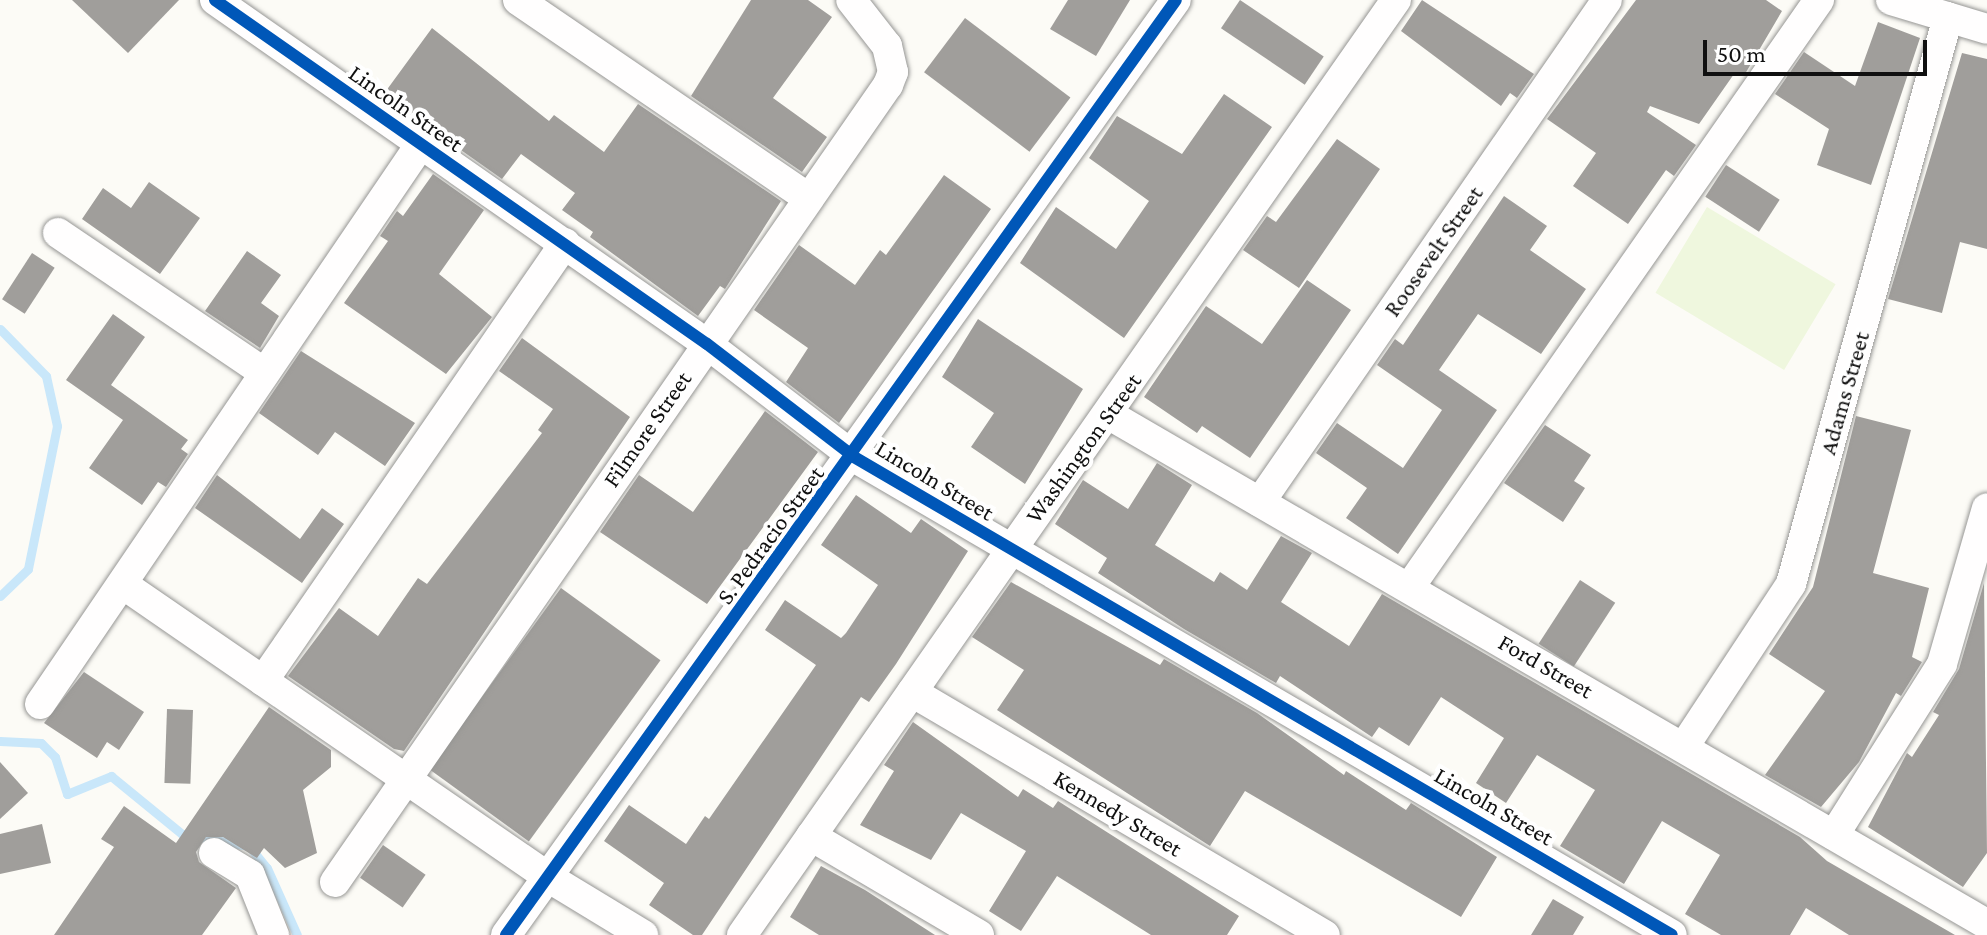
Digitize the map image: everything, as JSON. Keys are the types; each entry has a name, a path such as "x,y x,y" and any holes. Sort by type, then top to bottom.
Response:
{"street":[{"name":"Lincoln Street","path":"215,0 707,344 854,457 1672,935"},
{"path":"518,0 807,197"},
{"name":"Filmore Street","path":"335,882 893,72 887,46 851,0"},
{"name":"S. Pedracio Street","path":"506,935 551,879 854,457 1176,0"},
{"name":"Washington Street","path":"742,935 1396,0"},
{"name":"Roosevelt Street","path":"1260,502 1607,0"},
{"path":"1409,588 1819,0"},
{"path":"1891,0 1987,29"},
{"name":"Adams Street","path":"1685,745 1791,584 1948,17"},
{"path":"40,704 124,585 262,371 420,145"},
{"path":"58,233 262,371"},
{"path":"263,681 565,243"},
{"name":"Ford Street","path":"1108,414 1685,745 1981,924"},
{"path":"1834,835 1942,664 1987,508"},
{"path":"124,585 551,879 643,935"},
{"name":"Kennedy Street","path":"912,692 1325,935"},
{"path":"811,836 979,935"},
{"path":"214,853 250,875 274,935"}],"green space":[{"path":"1707,207 1836,284 1784,370 1655,293"}],"building":[{"path":"72,0 179,0 128,53"},
{"path":"751,0 808,0 832,17 773,98 827,137 802,172 691,96"},
{"path":"1068,0 1130,0 1096,56 1050,29"},
{"path":"1240,0 1324,56 1305,85 1221,28"},
{"path":"1422,0 1534,74 1517,98 1510,93 1501,106 1401,31"},
{"path":"1636,0 1766,0 1782,11 1745,74 1734,74 1699,124 1650,106 1647,112 1696,145 1674,176 1666,170 1628,224 1573,186 1596,153 1547,119"},
{"path":"965,18 1070,97 1029,152 924,72"},
{"path":"1878,22 1920,38 1871,185 1817,165 1829,129 1775,94 1804,52 1855,86"},
{"path":"432,28 549,121 554,115 604,152 638,104 781,201 725,289 720,286 698,316 590,237 593,232 562,210 575,193 521,154 502,179 383,95"},
{"path":"1962,53 1987,59 1987,249 1960,242 1942,313 1888,299"},
{"path":"1224,94 1272,127 1124,338 1020,263 1056,207 1116,249 1149,201 1089,158 1117,116 1182,154"},
{"path":"1337,139 1380,169 1299,288 1243,250 1267,216 1276,222"},
{"path":"1726,165 1780,200 1759,232 1705,197"},
{"path":"433,174 484,210 439,274 492,317 446,374 344,303 388,241 380,236 397,211 403,216"},
{"path":"944,175 991,209 839,423 786,382 808,348 754,310 799,245 855,285 880,250 886,255"},
{"path":"149,182 200,218 160,274 82,219 103,188 131,208"},
{"path":"1504,196 1547,226 1530,250 1586,289 1541,354 1478,314 1439,370 1497,410 1398,554 1346,518 1367,488 1316,453 1337,423 1403,468 1442,410 1377,365 1395,339 1403,345"},
{"path":"247,251 281,275 261,303 279,316 260,348 205,311"},
{"path":"32,253 55,268 25,314 2,299"},
{"path":"1307,280 1351,310 1250,458 1202,426 1197,433 1144,397 1206,306 1262,344"},
{"path":"113,314 145,337 111,385 188,440 181,449 188,454 166,487 158,482 142,505 89,468 123,420 66,380"},
{"path":"978,319 1083,389 1025,484 971,447 994,413 942,377"},
{"path":"522,338 630,417 404,751 394,749 288,676 339,608 378,636 418,578 427,584 542,433 538,430 553,409 499,371"},
{"path":"301,351 415,423 385,466 335,432 318,455 259,413"},
{"path":"765,411 818,452 707,604 600,532 639,475 693,512"},
{"path":"1856,416 1911,430 1873,573 1929,588 1912,657 1922,662 1901,696 1896,693 1859,762 1821,807 1765,775 1825,691 1769,654 1813,587"},
{"path":"1545,425 1591,455 1574,481 1585,488 1563,522 1504,483"},
{"path":"1157,463 1192,485 1155,545 1214,582 1220,572 1247,590 1281,536 1312,553 1281,602 1349,646 1382,594 1800,837 1827,861 1955,935 1849,935 1806,908 1790,935 1721,935 1685,914 1720,855 1662,821 1624,884 1560,846 1595,790 1537,755 1506,803 1476,783 1504,738 1441,697 1409,746 1379,727 1372,737 1280,676 1276,683 1184,629 1098,573 1107,558 1055,524 1083,480 1128,509"},
{"path":"217,475 300,539 322,508 344,524 302,583 195,508"},
{"path":"856,495 911,533 921,519 968,551 869,702 861,697 702,935 693,935 649,905 664,883 604,841 629,805 686,844 705,816 709,819 816,665 765,630 785,600 841,638 846,633 878,585 821,545"},
{"path":"1580,580 1615,603 1574,667 1539,644"},
{"path":"1011,582 1160,665 1164,659 1257,713 1344,775 1346,771 1406,810 1411,803 1497,857 1461,917 1245,791 1210,846 997,710 1024,670 972,637"},
{"path":"1984,583 1987,853 1963,887 1868,827 1907,753 1912,757 1939,715 1933,712 1959,669"},
{"path":"561,588 661,660 529,842 429,769"},
{"path":"84,672 144,712 119,750 107,742 97,758 44,723"},
{"path":"269,707 331,750 331,767 303,790 317,853 285,868 264,848 257,858 223,837 206,837 196,852 199,862 236,888 202,935 54,935 114,847 101,839 124,806 176,843"},
{"path":"167,709 193,710 190,784 164,783"},
{"path":"913,722 1018,797 1023,789 1053,808 1058,801 1239,916 1227,935 1151,935 1057,876 1021,931 989,911 1026,851 961,813 931,860 860,825 894,771 884,765"},
{"path":"0,762 28,793 0,819"},
{"path":"42,824 51,863 0,874 0,834"},
{"path":"383,845 426,875 403,908 360,878"},
{"path":"821,866 935,935 819,935 790,917"},
{"path":"1553,899 1584,917 1573,935 1531,935"}],"waterway":[{"path":"0,329 46,376 57,426 28,569 0,596"},
{"path":"0,741 41,743 55,757 67,794 111,776 182,834 249,846 267,868 297,935"}],"cycle path":[{"path":"215,0 707,344 854,457 1672,935"},
{"path":"506,935 1176,0"}]}
